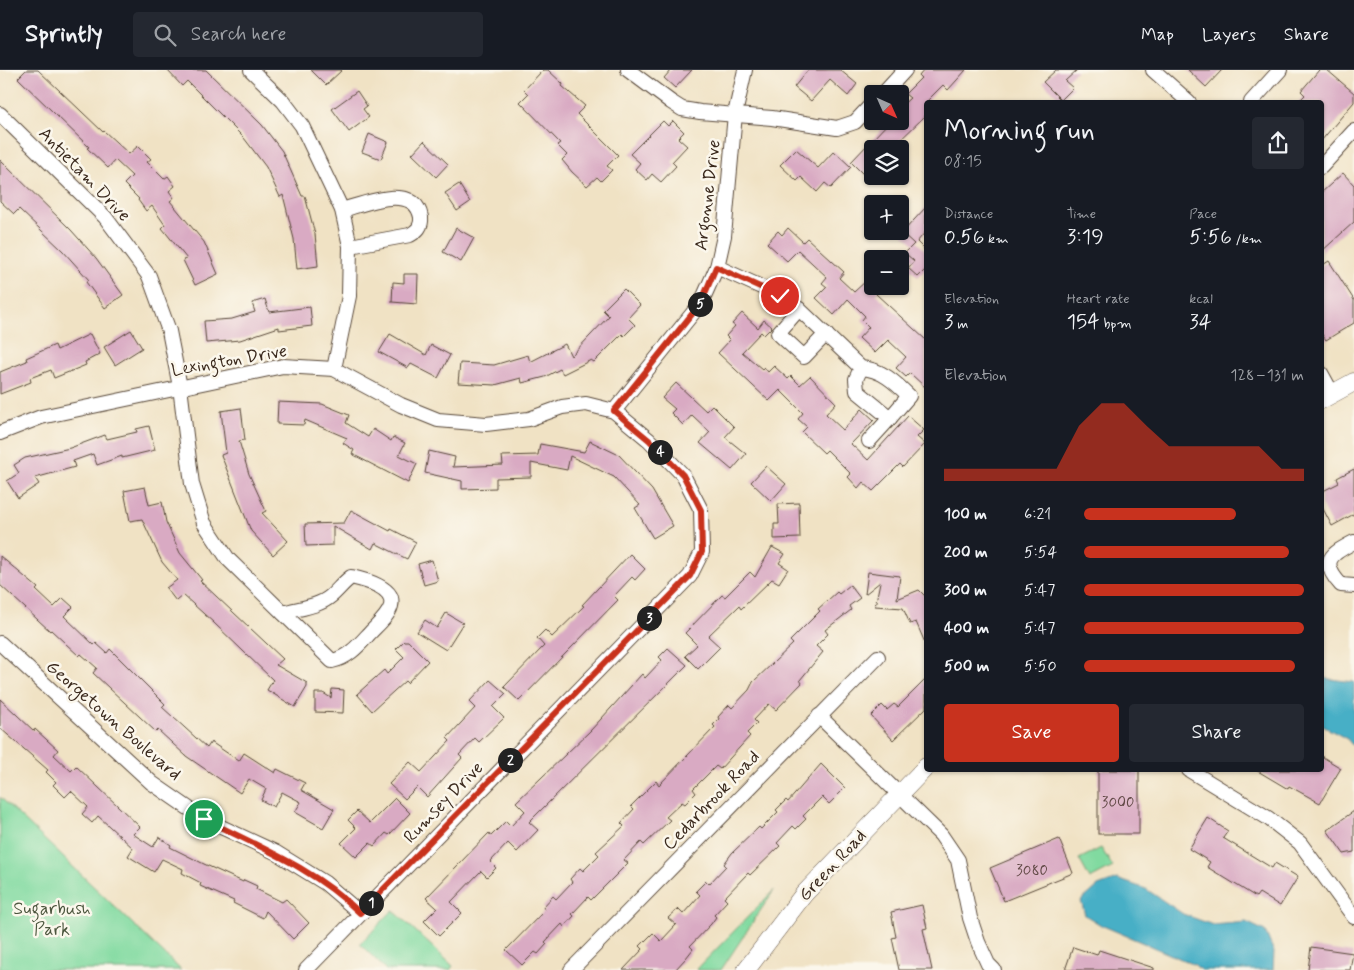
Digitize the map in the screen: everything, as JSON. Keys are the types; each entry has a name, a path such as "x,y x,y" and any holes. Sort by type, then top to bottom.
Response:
{"street":[{"path":"251,70 283,101 302,126 342,210 350,246 349,296 334,369"},
{"path":"628,70 682,109 837,128 855,122 864,112"},
{"name":"Argonne Drive","path":"614,411 701,303 716,267 724,236 735,114 745,70"},
{"path":"892,85 906,70"},
{"path":"1153,70 1187,100"},
{"path":"1252,100 1280,70"},
{"name":"Antietam Drive","path":"0,114 106,216 149,276 169,331 180,387 192,484 204,523 228,559 283,613 332,661 343,659 386,615 391,606 390,597 386,591 351,577 342,583 331,596 317,604 283,613"},
{"path":"1324,164 1354,131"},
{"path":"342,210 396,197 408,198 415,204 420,213 421,221 418,230 410,235 350,246"},
{"path":"716,267 780,296 799,309 860,368 873,368 909,396 868,440"},
{"path":"799,309 778,333 804,356 826,334"},
{"name":"Lexington Drive","path":"0,433 41,417 283,366 334,369 401,405 438,420 486,424 528,419 562,407 586,404 614,411 649,440 683,475 701,510 702,552 690,576 670,596"},
{"path":"860,368 856,379 858,391 890,418"},
{"path":"1327,397 1354,382"},
{"path":"1354,542 1336,552 1329,559 1328,563 1333,576 1341,585 1354,586"},
{"name":"Rumsey Drive","path":"306,970 670,596"},
{"name":"Georgetown Boulevard","path":"0,643 152,783 204,819 275,852 325,883 360,913"},
{"name":"Cedarbrook Road","path":"571,970 878,657"},
{"path":"820,716 942,835 958,860 970,918 988,964 994,970"},
{"name":"Green Road","path":"746,970 804,894 924,769"},
{"path":"1192,772 1268,818 1300,843 1354,917"}],"green space":[{"name":"Sugarbush Park","path":"0,797 181,970 0,970"},
{"path":"1101,848 1113,867 1090,879 1079,859"},
{"path":"774,890 721,970 696,970"},
{"path":"393,910 453,966 450,970 386,970 360,944"}],"water":[{"path":"1324,678 1354,682 1354,747 1347,739 1324,727"},
{"path":"1117,879 1146,889 1183,914 1213,925 1246,922 1265,931 1274,952 1273,970 1200,970 1195,965 1101,925 1085,915 1081,901 1098,886"}],"building":[{"path":"26,70 38,70 129,154 138,146 151,159 147,162 164,179 168,176 175,186 169,191 174,198 170,201 204,242 218,274 195,285 183,260 187,259 162,228 165,225 152,206 146,211 139,199 124,184 132,176 115,160 108,168 87,148 89,147 18,78"},
{"path":"167,70 206,70 262,125 282,151 302,196 305,196 315,234 318,266 297,269 294,239 283,195 280,197 266,167 244,138 187,81 182,86"},
{"path":"311,70 342,70 326,85"},
{"path":"543,70 548,70 563,84 562,86 585,106 577,114 618,155 607,166 612,170 601,181 597,177 587,186 572,172 562,160 567,155 557,145 560,143 520,102 528,94 524,90"},
{"path":"671,70 692,70 675,88 664,78"},
{"path":"808,70 840,70 857,84 848,96 830,80 811,101 794,87"},
{"path":"924,70 966,70 948,90 943,85 928,100 924,100 924,117 900,140 872,140 881,130 909,130 909,90 921,78 919,76"},
{"path":"1056,70 1077,70 1065,81 1073,88 1061,100 1043,82"},
{"path":"1188,70 1222,70 1206,87"},
{"path":"1319,70 1327,70 1354,93 1354,102 1324,137 1324,100 1300,100 1305,95 1301,91"},
{"path":"357,91 367,106 363,109 369,117 349,132 332,109"},
{"path":"663,121 668,126 673,121 684,132 678,138 687,146 672,162 676,166 661,182 652,174 647,180 635,169 640,163 630,154"},
{"path":"369,134 388,142 381,159 362,152"},
{"path":"424,141 448,164 436,177 412,154"},
{"path":"864,148 863,174 851,162"},
{"path":"796,149 818,168 834,151 851,167 831,188 825,183 817,192 801,177 797,181 780,165"},
{"path":"0,160 71,230 96,258 123,295 105,308 86,282 89,280 63,251 19,209 14,214 0,201"},
{"path":"1343,173 1354,185 1354,222 1324,249 1324,190"},
{"path":"459,184 470,202 457,211 445,193"},
{"path":"924,209 924,233 917,242 924,249 924,271 918,277 909,269 914,261 909,257 908,250 914,244 909,239 909,225"},
{"path":"456,228 474,238 461,262 443,252"},
{"path":"788,228 803,242 807,238 844,272 839,278 854,292 864,283 864,295 877,295 924,338 924,386 910,373 906,377 896,368 906,357 888,340 875,353 859,338 869,327 862,320 865,316 848,299 834,315 816,298 827,287 822,283 827,277 798,250 787,261 767,243 778,231 782,235"},
{"path":"1329,261 1354,300 1354,323 1326,340 1324,337 1324,264"},
{"path":"404,274 418,274 417,304 392,302 393,282 404,283"},
{"path":"624,289 640,305 628,318 635,325 624,336 622,334 594,362 591,360 563,374 560,369 545,377 522,383 521,378 495,385 458,383 460,363 494,365 528,355 530,362 565,344 571,356 609,316 603,310"},
{"path":"265,299 269,312 310,307 312,326 279,330 279,327 240,340 206,343 204,321 232,319 255,312 252,303"},
{"path":"742,313 758,328 764,320 772,327 764,335 761,332 742,352 762,369 764,367 768,372 774,366 788,379 791,376 800,385 810,376 836,403 826,414 843,430 862,409 874,420 851,444 868,460 908,416 924,430 917,437 924,445 903,467 900,464 873,491 863,482 858,488 848,477 851,474 827,450 824,453 802,432 807,427 798,419 803,413 780,390 769,401 718,353 730,340 726,336 735,326 732,324"},
{"path":"131,330 142,348 115,365 104,347"},
{"path":"90,334 100,354 85,362 86,365 54,378 51,370 30,378 31,382 0,394 0,372 27,361 26,358 55,345 57,350"},
{"path":"390,334 426,355 431,345 450,355 438,378 411,364 408,368 379,352"},
{"path":"676,383 706,411 712,405 734,427 725,437 746,454 732,470 700,443 710,432 692,415 683,425 671,413 675,409 662,398"},
{"path":"278,402 322,404 349,415 346,423 368,437 373,429 391,441 393,437 405,443 399,455 417,464 408,483 352,454 354,450 343,443 347,438 305,420 304,425 277,424"},
{"path":"241,408 245,440 239,441 249,474 266,511 262,513 288,541 273,555 251,531 221,455 226,453 221,411"},
{"path":"149,426 155,450 122,458 122,456 97,465 93,454 73,461 75,467 35,478 39,484 18,498 7,481 19,473 14,465 25,458 70,448 105,435 107,439 137,432 136,429"},
{"path":"590,441 619,455 652,490 673,526 653,538 635,508 640,505 614,477 570,456 567,470 531,463 531,477 496,478 496,488 462,489 462,481 425,473 429,451 455,457 453,467 503,465 502,456 538,455 540,444 584,452"},
{"path":"766,466 786,484 771,501 751,482"},
{"path":"1354,469 1354,514 1332,526 1324,511 1324,490 1339,483 1337,478"},
{"path":"145,487 149,505 162,502 166,522 180,553 202,580 200,581 283,659 276,665 307,683 307,687 295,707 267,690 273,680 214,623 183,595 176,601 166,588 177,580 162,562 142,519 130,521 124,491"},
{"path":"799,503 800,538 774,539 774,524 779,524 778,504"},
{"path":"351,510 390,531 391,529 416,542 407,559 375,543 372,549 333,526 333,545 306,546 305,524 344,523"},
{"path":"772,547 785,554 779,563 788,569 779,583 772,579 741,609 739,606 708,636 720,647 698,669 685,656 697,645 685,633 722,595 725,597 750,572 755,577"},
{"path":"630,554 645,569 635,580 632,577 614,596 618,600 519,701 504,687 544,646 537,638 545,630 552,637 584,606 582,605"},
{"path":"0,556 38,588 36,590 54,607 63,598 73,607 64,616 94,645 96,643 107,653 110,649 165,704 162,707 207,748 211,742 239,761 244,753 275,773 277,769 305,783 301,790 334,809 323,828 295,812 301,802 282,792 274,807 261,800 266,789 249,779 240,793 186,756 158,730 156,732 93,673 97,668 81,654 79,656 0,585"},
{"path":"432,560 438,581 424,585 418,564"},
{"path":"868,572 900,576 897,599 919,590 924,595 924,640 916,622 910,624 903,608 875,606 880,582 865,594"},
{"path":"850,585 860,598 849,606 851,610 825,630 828,634 816,646 823,652 800,680 802,683 776,710 769,704 754,720 757,723 747,733 750,736 720,769 716,766 693,789 696,793 685,804 682,802 666,817 670,820 644,845 641,842 624,860 628,863 591,900 588,897 572,914 574,916 564,927 562,924 545,942 547,944 538,954 535,952 522,965 506,950 545,910 543,907 553,896 556,899 572,882 570,879 580,868 583,871 599,855 596,852 624,826 621,823 634,809 631,806 656,781 659,785 715,727 713,725 719,719 718,717 729,705 732,708 749,690 753,682 793,644 790,641 820,611 818,609 837,592 839,594"},
{"path":"446,613 463,623 446,650 417,632 425,620 437,628"},
{"path":"404,641 408,641 428,661 407,683 405,681 372,711 357,694 384,670 387,674 404,657 396,649"},
{"path":"668,648 687,665 529,822 538,830 517,852 508,843 490,862 496,868 487,877 481,871 451,902 462,913 439,936 424,921 437,908 426,898 489,833 491,836 506,821 511,826 525,811 516,802 591,730 642,674 645,678 662,660 659,657"},
{"path":"490,680 506,694 493,707 504,718 479,742 475,738 459,755 462,758 427,797 417,787 405,799 389,784 410,762 421,772 450,741 447,738 475,708 469,702"},
{"path":"924,681 924,710 893,740 871,716 882,705 887,710 894,704 898,707"},
{"path":"332,689 344,690 343,713 315,712 315,693 323,693 331,698"},
{"path":"0,699 34,731 35,729 58,750 54,755 71,771 76,766 140,827 133,834 153,847 159,837 171,845 170,847 204,864 243,882 244,880 257,886 256,889 282,902 286,899 309,923 293,939 266,911 263,918 233,903 234,901 200,886 201,883 182,873 183,869 162,859 154,872 128,856 133,848 98,816 92,823 82,814 88,807 71,791 65,797 53,785 56,782 46,772 48,770 0,728"},
{"path":"1324,758 1341,768 1320,803 1289,786 1288,789 1259,772 1324,772"},
{"path":"821,764 845,788 829,804 822,797 803,816 806,819 796,829 793,826 777,843 780,846 750,875 748,873 724,898 727,901 714,915 716,917 711,924 690,946 693,949 675,970 623,970 643,949 640,946 653,933 661,941 676,925 668,918 678,909 683,914 700,895 696,891 706,881 709,884 726,866 724,864 732,853 759,827 761,829 778,812 776,810 786,800 788,802"},
{"path":"1098,772 1139,772 1139,834 1098,834"},
{"path":"395,798 410,813 389,835 386,833 374,846 370,843 356,857 341,843 356,828 348,820 357,811 370,823"},
{"path":"1354,811 1354,852 1344,854 1327,830"},
{"path":"1208,818 1228,831 1223,838 1272,868 1275,863 1298,877 1280,906 1259,893 1256,897 1207,867 1210,862 1189,849"},
{"path":"1059,839 1073,873 1004,901 990,868"},
{"path":"922,905 927,928 923,929 932,970 899,970 892,938 896,937 891,912"},
{"path":"1073,947 1097,955 1099,950 1154,968 1154,970 1065,970"},
{"path":"1311,947 1353,953 1350,970 1308,970"}],"route":[{"path":"204,819 275,852 325,883 360,913 690,576 702,552 701,510 683,475 649,440 614,411 701,303 716,267 780,296"}]}
